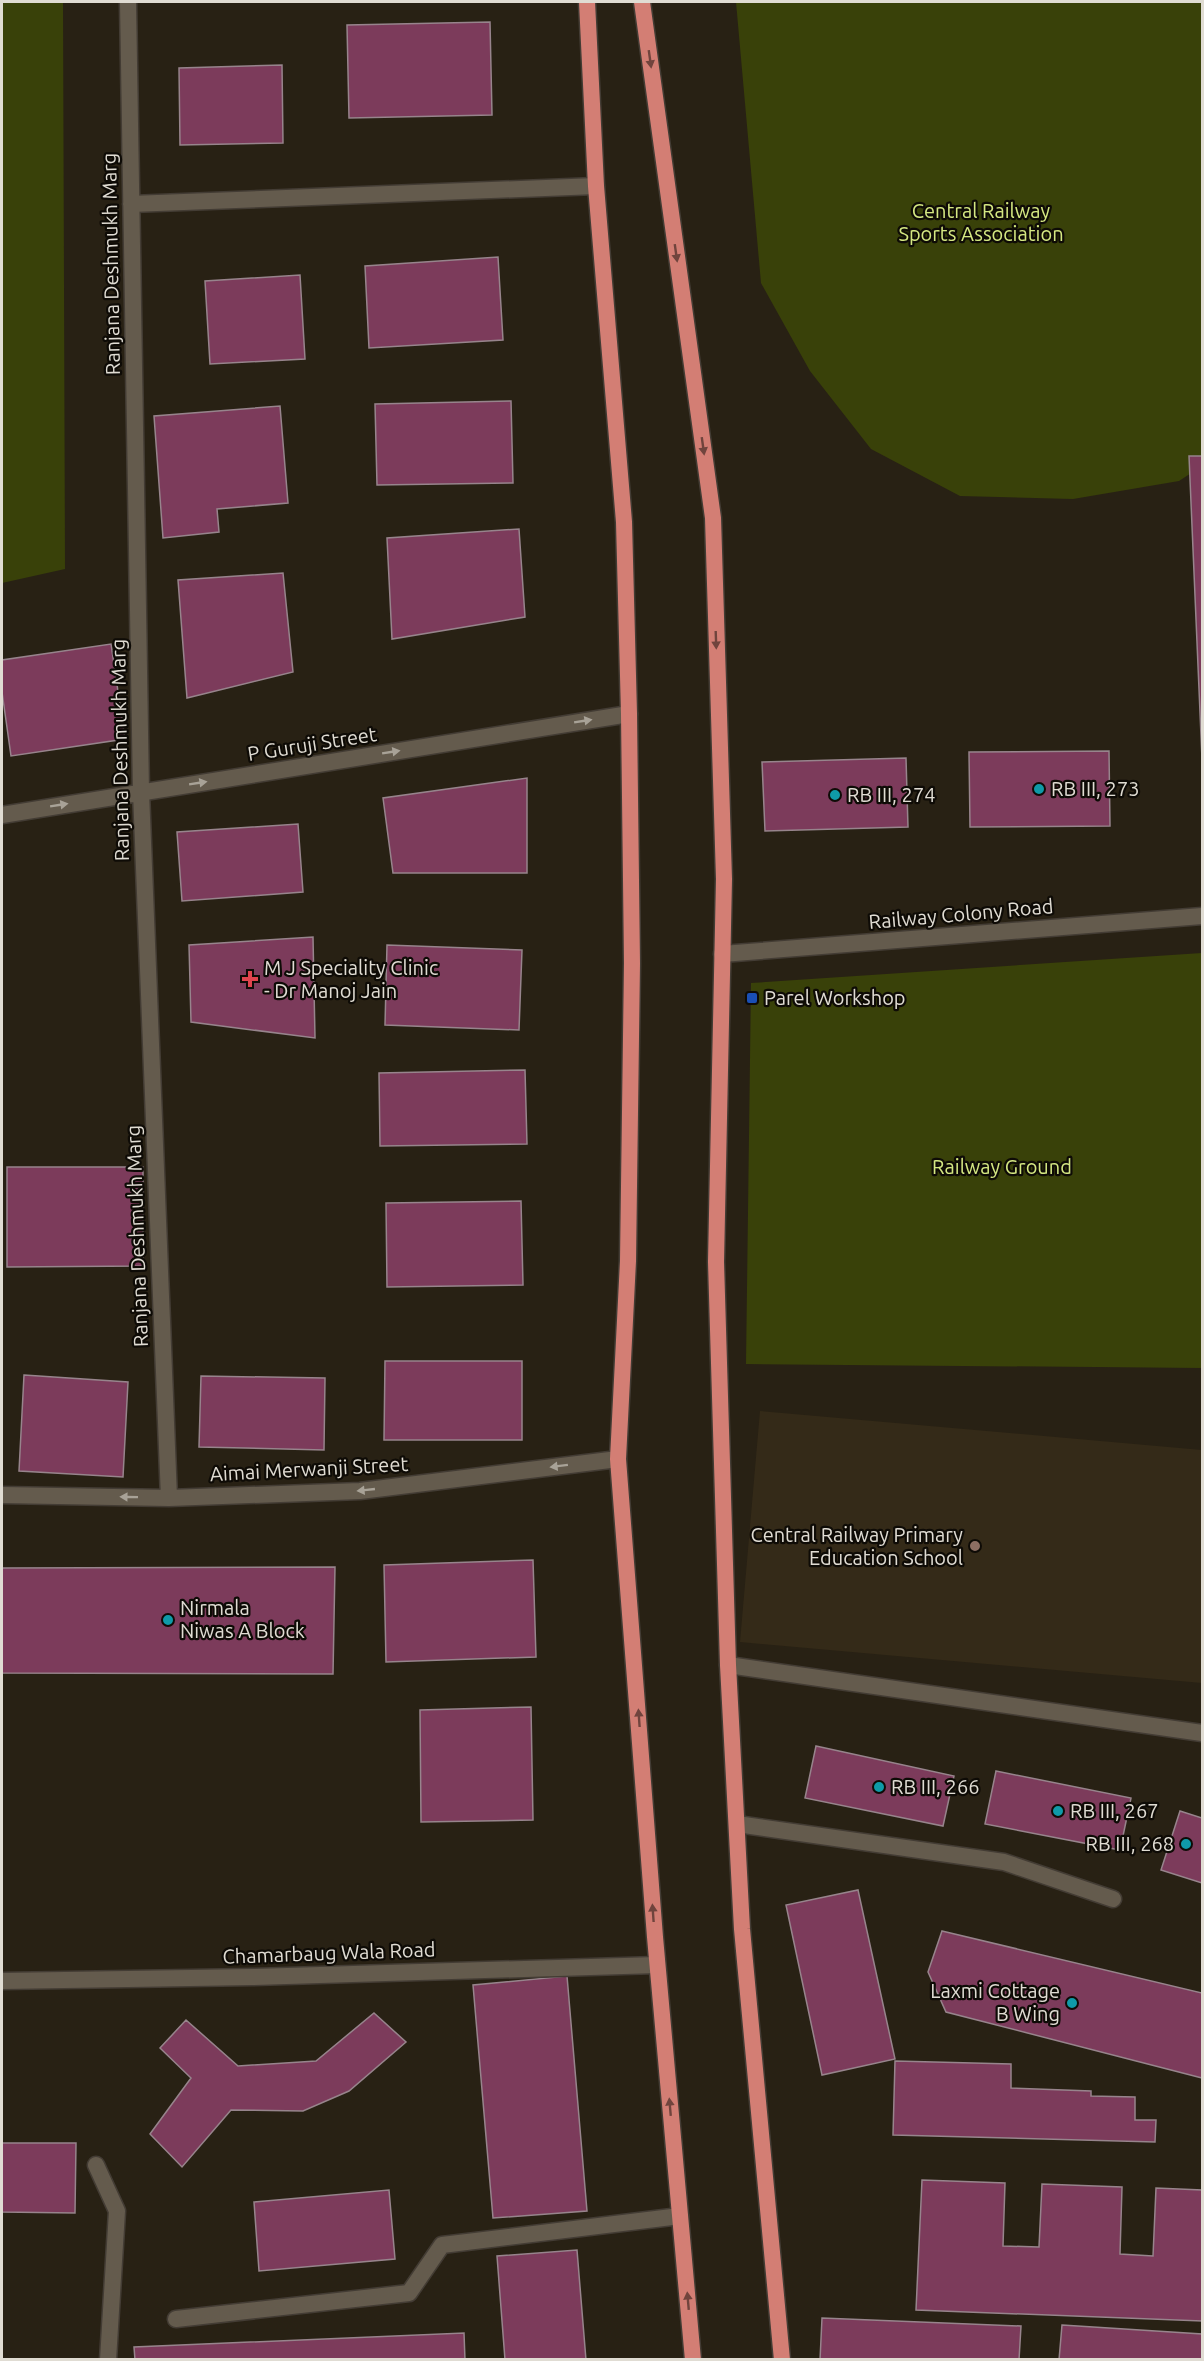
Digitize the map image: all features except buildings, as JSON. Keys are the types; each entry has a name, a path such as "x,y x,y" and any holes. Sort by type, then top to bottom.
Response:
{"highway":[{"path":"588,2 596,186 624,522 629,714 632,963 628,1261 618,1459 657,1965 693,2360"},
{"path":"642,2 712,518 724,879 716,1262 728,1665 742,1929 782,2360"}],"street":[{"name":"Ranjana Deshmukh Marg","path":"128,2 141,792 169,1498"},
{"path":"132,204 596,186"},
{"name":"P Guruji Street","path":"2,815 629,714"},
{"name":"Railway Colony Road","path":"722,954 1203,916"},
{"name":"Aimai Merwanji Street","path":"2,1495 169,1498 360,1491 618,1459"},
{"path":"728,1665 1203,1733"},
{"path":"737,1824 1004,1862 1113,1899"},
{"name":"Chamarbaug Wala Road","path":"2,1981 241,1977 657,1965"},
{"path":"96,2165 117,2211 108,2360"},
{"path":"176,2319 409,2293 442,2244 680,2216"}],"shaded area":[{"name":"Central Railway Primary Education School","path":"760,1411 1202,1450 1202,1683 740,1642"}],"green space":[{"path":"2,2 63,2 65,569 2,583"},
{"name":"Central Railway Sports Association","path":"736,2 1202,2 1202,466 1179,481 1073,499 960,496 871,449 810,371 761,283"},
{"name":"Railway Ground","path":"1202,953 1202,1368 746,1364 751,983"}],"place":[{"name":"RB III, 273","path":"1039,789"},
{"name":"RB III, 274","path":"835,795"},
{"name":"M J Speciality Clinic - Dr Manoj Jain","path":"250,979"},
{"name":"Parel Workshop","path":"752,998"},
{"name":"Central Railway Primary Education School","path":"975,1546"},
{"name":"Nirmala Niwas A Block","path":"168,1620"},
{"name":"RB III, 266","path":"879,1787"},
{"name":"RB III, 267","path":"1058,1811"},
{"name":"RB III, 268","path":"1186,1844"},
{"name":"Laxmi Cottage B Wing","path":"1072,2003"}]}
